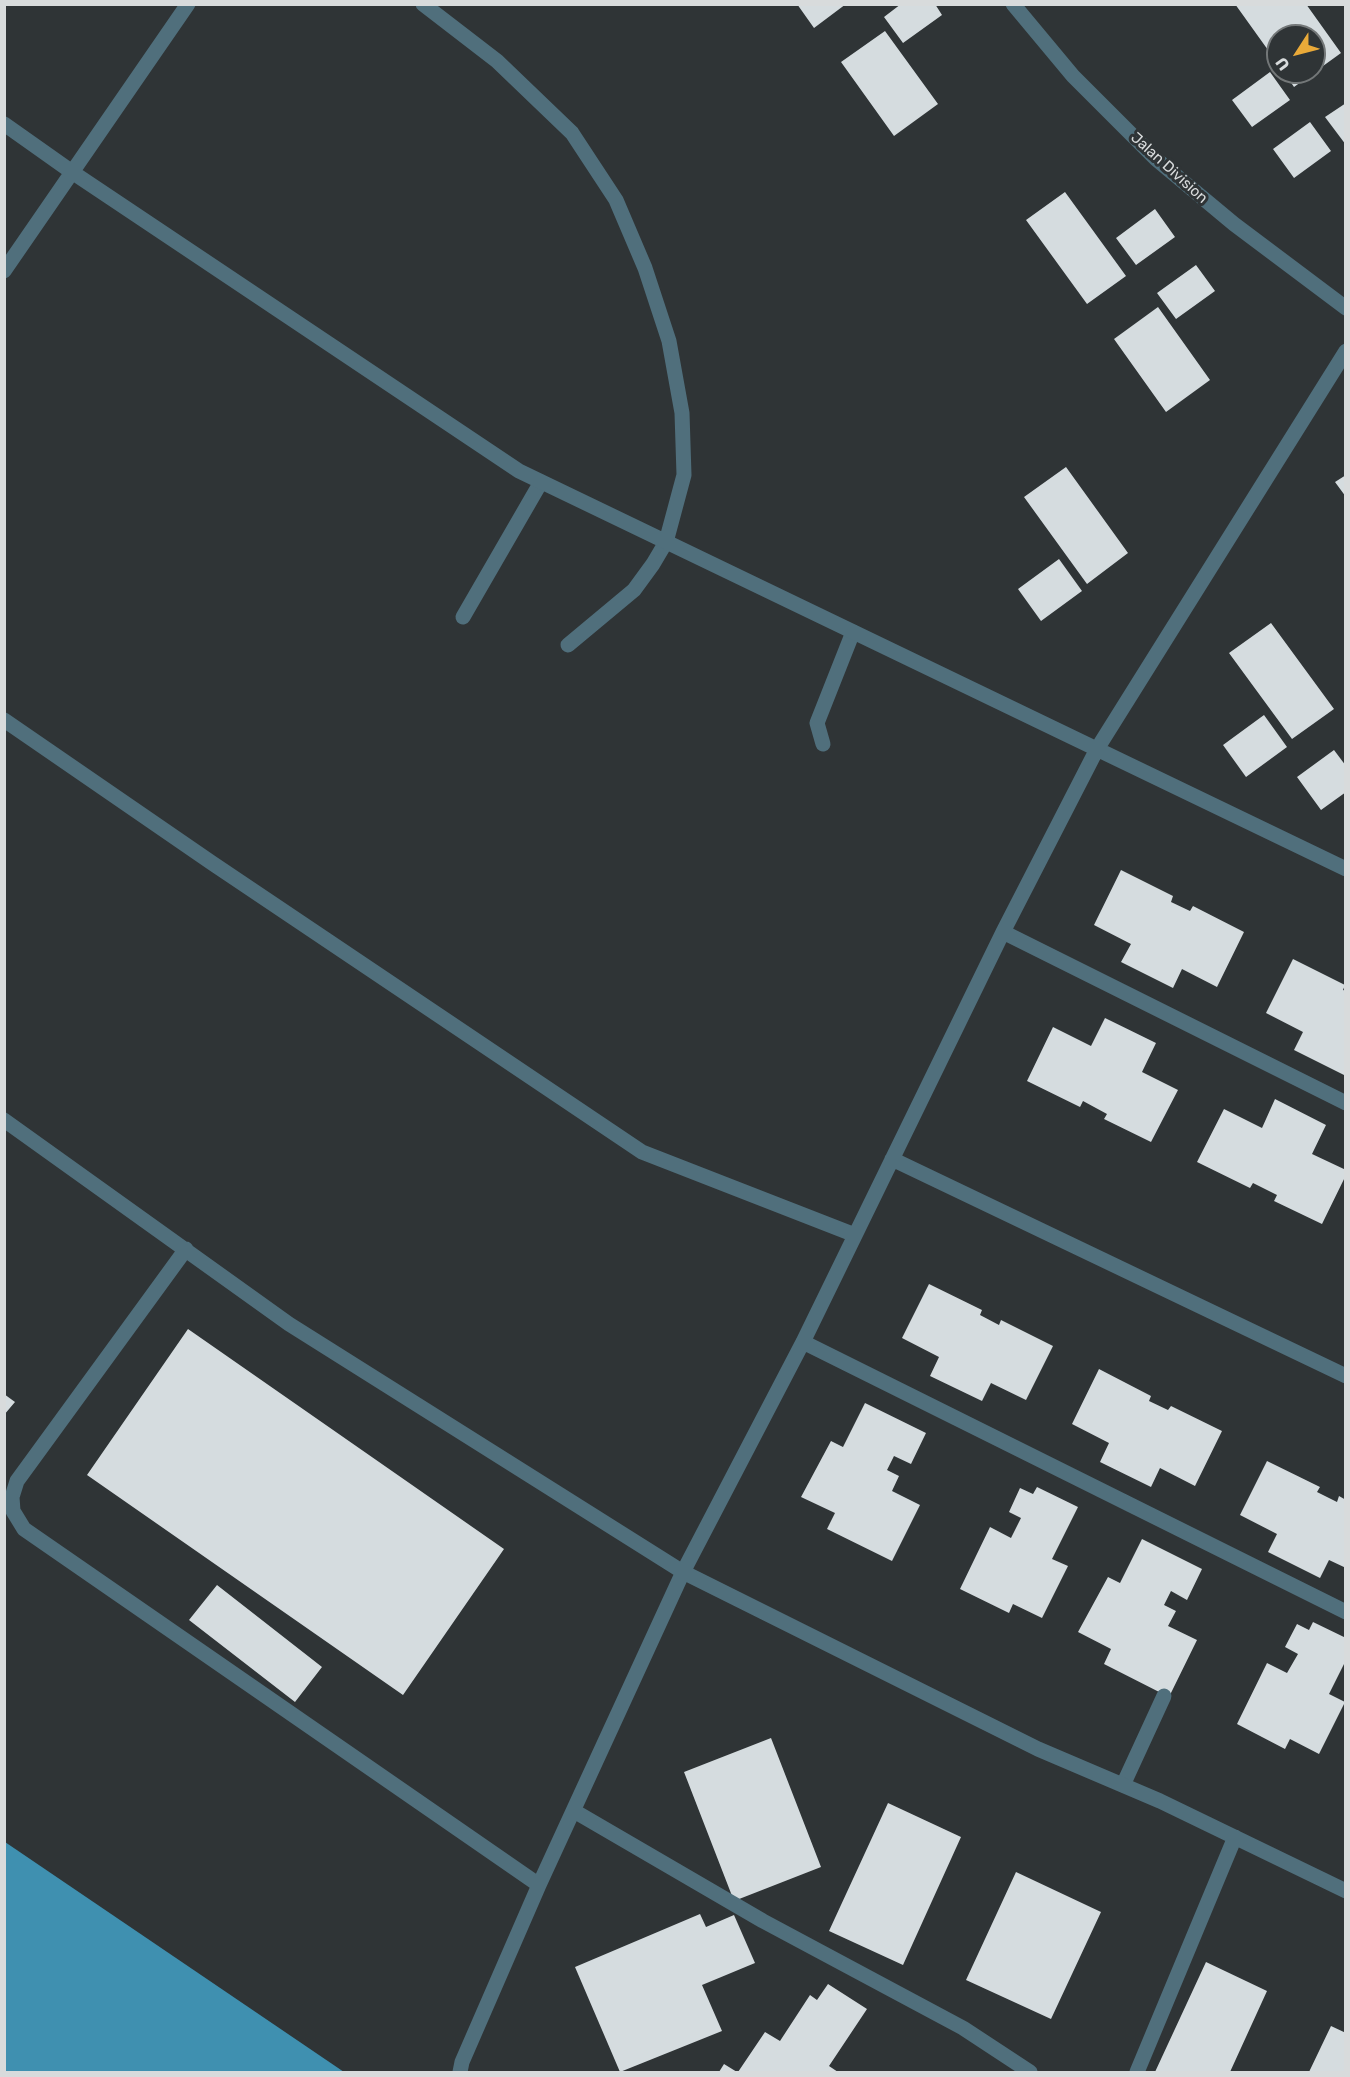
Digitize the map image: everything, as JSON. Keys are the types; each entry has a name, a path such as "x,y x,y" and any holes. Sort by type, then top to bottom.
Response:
{"street":[{"path":"4,271 188,4"},
{"path":"423,4 498,61 572,133 616,200 645,268 669,341 682,413 684,475 666,542 649,571 634,590 567,645"},
{"name":"Jalan Division","path":"1013,4 1073,76 1156,159 1234,224 1346,309"},
{"path":"4,124 72,172 519,471 1346,869"},
{"path":"460,2073 462,2062 540,1885 683,1572 802,1342 1003,932 1097,749 1346,351"},
{"path":"463,617 542,482"},
{"path":"823,744 817,723 853,632"},
{"path":"4,720 642,1152 855,1235"},
{"path":"1003,932 1346,1103"},
{"path":"4,1120 289,1324 683,1572 1038,1749 1124,1785 1346,1891"},
{"path":"892,1159 1346,1376"},
{"path":"186,1249 17,1481 12,1497 13,1511 24,1528 540,1885"},
{"path":"802,1342 1346,1612"},
{"path":"1124,1785 1164,1696"},
{"path":"574,1811 763,1921 963,2028 1030,2073"},
{"path":"1137,2073 1235,1837"}],"water":[{"path":"5,1842 344,2072 5,2072"}],"building":[{"path":"797,4 846,4 814,28"},
{"path":"901,4 935,4 942,15 903,43 884,17"},
{"path":"1235,4 1306,4 1320,24 1266,24 1266,47"},
{"path":"885,31 938,104 894,136 841,62"},
{"path":"1326,32 1341,53 1326,64"},
{"path":"1266,75 1266,84 1279,84 1290,100 1252,127 1232,100"},
{"path":"1346,103 1346,145 1325,117"},
{"path":"1310,122 1331,151 1294,178 1273,149"},
{"path":"1065,192 1126,276 1087,304 1026,220"},
{"path":"1155,209 1175,237 1136,265 1116,238"},
{"path":"1196,265 1215,291 1176,319 1157,293"},
{"path":"1158,307 1210,380 1166,412 1114,339"},
{"path":"1066,467 1128,553 1087,584 1024,497"},
{"path":"1346,475 1346,497 1335,482"},
{"path":"1059,559 1082,591 1041,621 1018,589"},
{"path":"1271,623 1334,709 1292,739 1229,653"},
{"path":"1264,715 1287,747 1246,777 1223,745"},
{"path":"1334,750 1346,766 1346,792 1321,810 1297,777"},
{"path":"1121,870 1173,896 1171,902 1190,911 1193,906 1244,932 1217,987 1182,969 1173,988 1121,962 1131,944 1094,925"},
{"path":"1293,959 1345,985 1343,990 1346,991 1346,1076 1294,1050 1303,1032 1266,1013"},
{"path":"1105,1018 1156,1043 1142,1072 1178,1090 1151,1142 1104,1119 1107,1114 1083,1101 1080,1107 1027,1081 1053,1027 1091,1046"},
{"path":"1275,1099 1326,1125 1312,1154 1346,1170 1346,1175 1322,1224 1274,1201 1277,1195 1253,1183 1250,1188 1197,1162 1224,1109 1262,1128"},
{"path":"929,1284 982,1310 980,1315 999,1325 1001,1320 1053,1346 1026,1400 991,1383 982,1401 930,1376 939,1357 902,1338"},
{"path":"188,1329 504,1549 403,1695 87,1475"},
{"path":"1099,1369 1151,1396 1149,1401 1168,1410 1171,1406 1222,1431 1195,1486 1160,1468 1151,1487 1100,1462 1109,1443 1072,1424"},
{"path":"4,1394 15,1402 4,1415"},
{"path":"865,1403 926,1433 911,1464 894,1456 887,1470 899,1476 892,1491 920,1505 892,1561 827,1529 835,1513 801,1497 831,1441 843,1447"},
{"path":"1267,1461 1320,1487 1317,1492 1337,1502 1339,1496 1346,1500 1346,1568 1329,1560 1320,1578 1268,1552 1277,1534 1240,1515"},
{"path":"1037,1487 1078,1507 1052,1559 1068,1566 1042,1618 1013,1604 1009,1613 960,1589 990,1527 1011,1538 1021,1518 1009,1512 1020,1488 1033,1494"},
{"path":"1142,1539 1202,1569 1187,1600 1171,1591 1164,1605 1176,1611 1168,1626 1197,1640 1169,1697 1104,1664 1111,1649 1078,1632 1108,1577 1120,1583"},
{"path":"217,1585 322,1667 295,1702 189,1620"},
{"path":"1313,1622 1346,1638 1346,1660 1329,1694 1345,1702 1319,1754 1290,1739 1285,1749 1237,1724 1267,1663 1287,1673 1298,1654 1285,1647 1297,1624 1309,1630"},
{"path":"771,1738 821,1867 734,1901 684,1772"},
{"path":"888,1803 961,1837 903,1965 829,1931"},
{"path":"1016,1872 1101,1912 1051,2019 966,1980"},
{"path":"700,1914 706,1927 734,1915 755,1963 702,1985 722,2031 620,2072 575,1967"},
{"path":"1206,1962 1267,1991 1230,2072 1155,2072"},
{"path":"828,1984 867,2009 829,2066 838,2072 738,2072 765,2032 780,2041 810,1995 817,2000"},
{"path":"1331,2026 1346,2033 1346,2072 1309,2072"},
{"path":"724,2064 737,2072 719,2072"}]}
